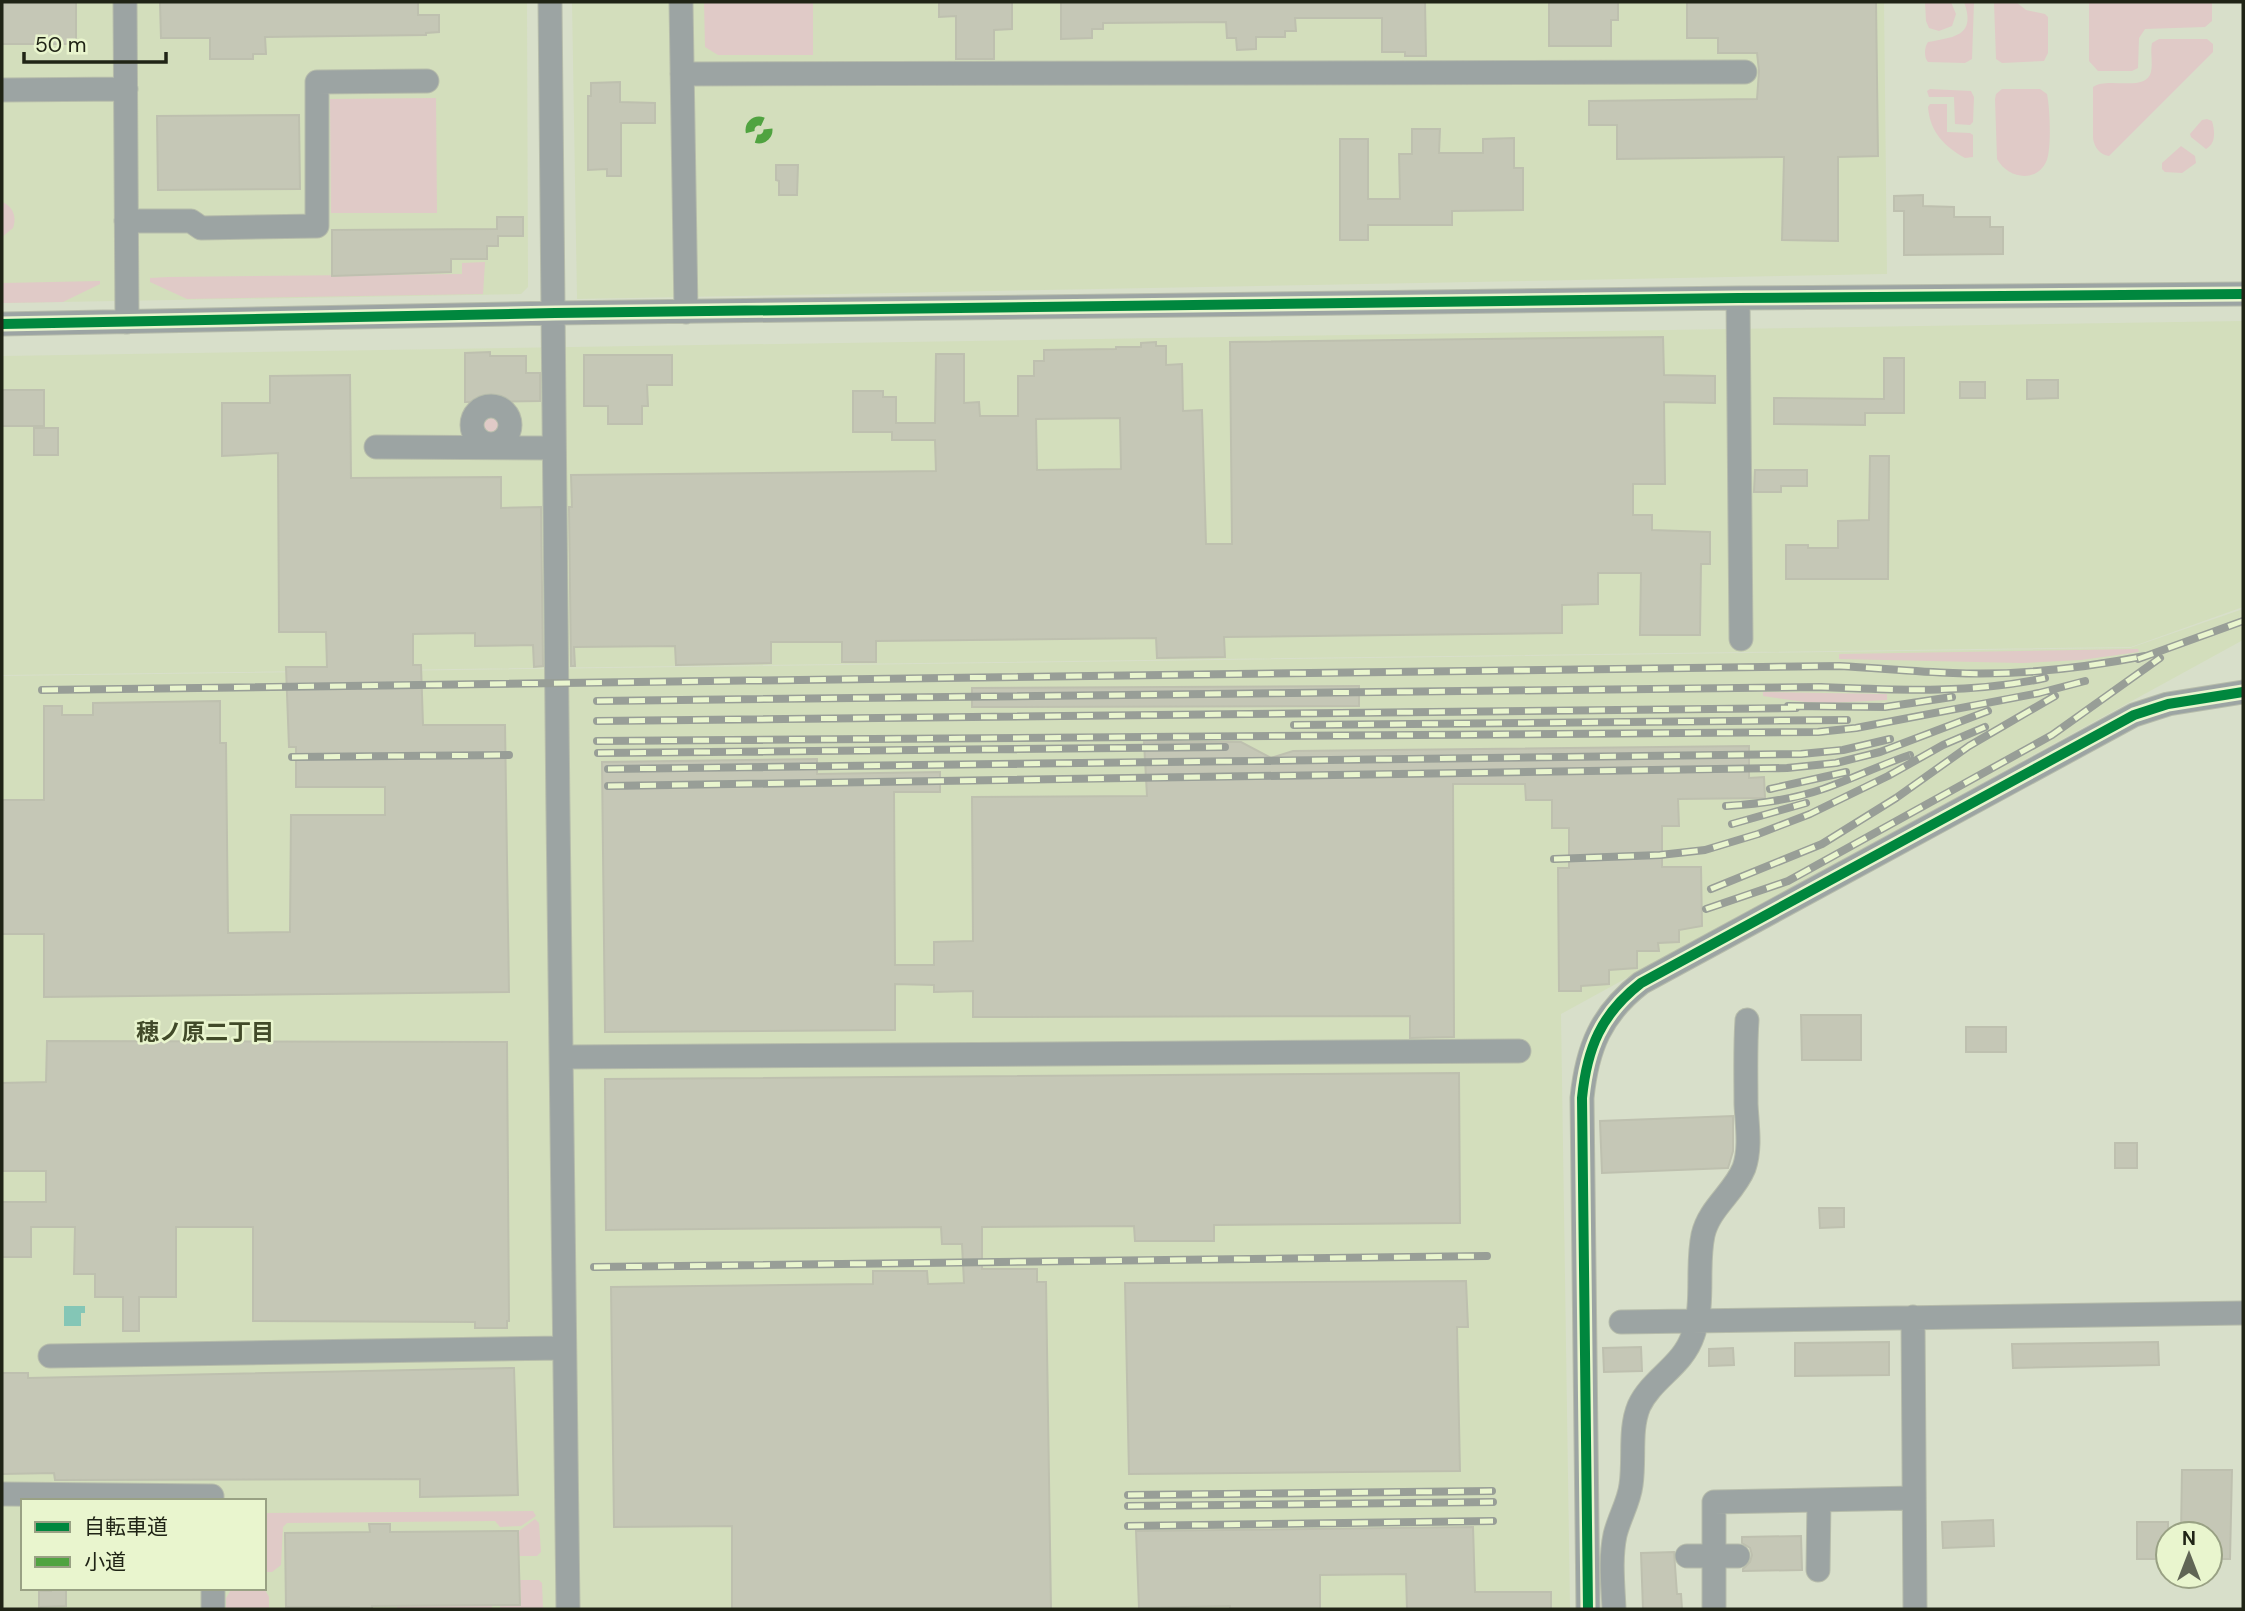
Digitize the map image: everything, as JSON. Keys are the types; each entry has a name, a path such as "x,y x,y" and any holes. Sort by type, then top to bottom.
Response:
{"street":[{"path":"125,2 127,322"},
{"path":"550,2 568,1609"},
{"path":"681,2 686,312"},
{"path":"682,74 1745,72"},
{"path":"126,221 191,220 201,228 317,226 317,82 427,81"},
{"path":"2,90 126,89"},
{"path":"2,324 555,313 2243,294"},
{"path":"1738,298 1741,639"},
{"path":"376,447 554,448"},
{"path":"1588,1609 1582,1098 1586,1063 1608,1017 1625,996 1641,983 2134,715 2168,704 2243,692"},
{"path":"1614,1609 1613,1552 1616,1531 1631,1487 1633,1435 1639,1406 1653,1384 1674,1367 1692,1339 1698,1321 1702,1239 1706,1224 1738,1180 1746,1157 1747,1020"},
{"path":"562,1057 1519,1051"},
{"path":"1621,1322 2243,1313"},
{"path":"1913,1318 1915,1609"},
{"path":"50,1356 564,1348"},
{"path":"2,1494 212,1496 212,1499"},
{"path":"1714,1609 1714,1502 1914,1498"},
{"path":"1818,1570 1819,1500"},
{"path":"1687,1556 1738,1556"},
{"path":"213,1590 214,1609"}],"shaded area":[{"path":"2,2 527,2 528,287 521,294 2,303"},
{"path":"572,2 1884,2 1887,274 577,299"},
{"path":"704,2 813,2 813,55 718,55 705,47"},
{"path":"1925,2 1951,2 1956,14 1952,26 1939,31 1929,28"},
{"path":"1964,2 1974,2 1972,59 1965,63 1928,62 1925,52 1928,42 1953,36 1965,29 1967,14"},
{"path":"1994,2 2016,2 2026,10 2048,17 2048,53 2044,61 2002,63 1996,59"},
{"path":"2089,2 2212,2 2212,21 2205,27 2145,29 2139,38 2138,68 2132,71 2098,71 2089,61"},
{"path":"2159,39 2207,39 2213,44 2213,52 2109,156 2103,154 2096,147 2093,138 2093,87 2107,83 2142,82 2148,78 2152,68 2152,43"},
{"path":"2002,89 2040,89 2047,94 2050,125 2048,156 2045,165 2032,175 2009,172 1997,159 1995,99"},
{"path":"1927,91 1971,91 1974,97 1973,122 1970,125 1955,124 1954,97 1929,97"},
{"path":"436,98 437,213 331,213 330,99"},
{"path":"1930,104 1947,104 1947,132 1973,135 1973,157 1965,158 1939,137 1929,116"},
{"path":"2202,120 2212,121 2214,133 2212,144 2206,149 2190,134"},
{"path":"2181,146 2195,156 2196,163 2182,173 2165,172 2162,163"},
{"path":"2,202 11,209 15,220 13,228 2,237"},
{"path":"485,262 483,294 187,299 150,282 150,278 168,277 462,274 462,263"},
{"path":"100,281 100,284 63,302 2,303 2,283"},
{"path":"2243,321 2243,607 2131,647 2,675 2,356"},
{"path":"492,413 500,416 503,424 500,432 492,435 484,432 481,424 484,416"},
{"path":"2243,609 2243,640 1561,1014 1570,1609 2,1609 2,676 2130,648"},
{"path":"2138,649 2139,652 2081,660 2022,663 1839,659 1839,654"},
{"path":"1763,692 1887,694 1887,700 1805,702 1763,696"},
{"path":"533,1511 536,1516 521,1526 500,1527 495,1521 287,1523 283,1527 281,1565 272,1572 266,1572 266,1513"},
{"path":"535,1519 539,1523 541,1552 537,1556 519,1556 519,1531"},
{"path":"520,1580 539,1580 542,1583 543,1609 501,1609 500,1606 521,1605"},
{"path":"231,1590 265,1590 269,1597 269,1609 226,1609 226,1598"},
{"path":"492,1605 492,1609 397,1609 397,1606"}],"water":[{"path":"64,1306 85,1306 85,1313 81,1313 81,1326 64,1326"}],"building":[{"path":"2,2 76,2 76,44 2,44"},
{"path":"160,2 418,2 418,15 439,15 439,32 426,35 265,37 266,54 253,54 253,59 210,59 210,38 161,38"},
{"path":"939,2 1012,2 1012,29 994,30 994,59 956,59 956,16 939,17"},
{"path":"1061,2 1425,2 1426,56 1382,52 1382,18 1295,18 1296,31 1285,31 1285,37 1256,37 1256,49 1237,50 1236,38 1227,38 1226,22 1103,23 1103,29 1092,29 1092,38 1061,39"},
{"path":"1549,2 1618,2 1618,20 1611,20 1611,46 1549,46"},
{"path":"1687,2 1876,2 1878,156 1838,157 1838,241 1782,240 1784,157 1617,159 1617,125 1589,125 1589,101 1757,99 1757,53 1718,53 1718,38 1687,38"},
{"path":"620,82 620,102 655,103 655,123 621,123 621,176 607,176 607,169 588,170 588,96 591,96 591,83"},
{"path":"299,115 300,189 158,190 157,116"},
{"path":"1412,129 1440,129 1439,153 1483,153 1483,139 1514,138 1514,168 1523,168 1523,210 1452,211 1452,225 1368,225 1368,240 1340,240 1340,139 1368,139 1368,199 1400,199 1399,154 1412,154"},
{"path":"776,165 798,165 797,195 779,195"},
{"path":"1923,195 1923,206 1954,207 1954,217 1990,217 1990,227 2003,227 2003,254 1904,255 1904,211 1894,211 1894,196"},
{"path":"497,217 523,217 523,236 498,236 498,246 487,246 487,259 451,259 451,272 332,276 332,230 497,229"},
{"path":"1663,337 1664,375 1715,376 1715,403 1664,402 1665,484 1633,484 1633,515 1652,515 1652,530 1710,532 1710,564 1701,564 1700,635 1640,635 1641,573 1598,573 1598,604 1562,605 1562,633 1224,637 1225,657 1157,658 1156,638 876,641 876,662 842,662 842,642 771,642 771,663 676,665 675,646 574,647 575,666 571,666 571,475 936,471 935,440 892,440 892,432 853,432 853,391 883,391 883,397 896,397 896,423 935,423 936,354 964,354 964,403 979,402 980,416 1018,416 1018,376 1034,376 1034,361 1044,361 1044,350 1116,349 1141,347 1141,343 1156,342 1156,346 1166,346 1166,365 1182,364 1183,411 1202,410 1206,544 1232,544 1230,342","holes":["1120,418 1121,469 1037,470 1036,419"]},
{"path":"490,352 490,356 526,356 526,373 540,373 540,401 465,402 465,353"},
{"path":"584,355 672,355 672,385 647,385 648,406 642,406 642,424 608,424 608,406 584,406"},
{"path":"1884,358 1904,358 1904,413 1865,413 1865,425 1774,424 1774,398 1884,399"},
{"path":"350,375 351,478 501,477 501,508 541,507 543,666 534,667 533,645 475,646 475,633 413,634 413,665 421,665 423,725 505,725 509,992 44,997 44,934 2,934 2,800 44,800 44,706 62,706 62,715 93,715 93,703 220,701 220,743 226,743 228,933 290,932 291,815 385,815 385,787 296,787 296,747 289,747 286,667 327,667 326,632 279,632 278,453 222,456 222,403 270,403 270,376"},
{"path":"2027,380 2058,380 2058,398 2027,399"},
{"path":"1960,382 1985,382 1985,398 1960,398"},
{"path":"2,390 44,390 44,426 2,426"},
{"path":"34,428 58,428 58,455 34,455"},
{"path":"1870,456 1889,456 1888,579 1786,579 1786,545 1838,548 1838,521 1869,520"},
{"path":"1755,470 1807,470 1807,486 1781,486 1781,492 1754,492"},
{"path":"1359,686 1359,706 972,707 972,688"},
{"path":"1144,742 1241,742 1271,758 1293,751 1749,746 1749,778 1764,777 1765,798 1678,799 1679,826 1662,826 1662,867 1701,867 1702,926 1679,930 1679,942 1658,943 1659,951 1637,951 1637,968 1609,970 1609,984 1581,986 1581,991 1559,991 1558,868 1569,868 1569,828 1552,828 1552,800 1526,800 1525,784 1453,784 1454,1037 1410,1038 1410,1016 973,1017 973,991 934,992 934,985 895,984 895,1030 605,1032 602,762 817,759 817,774 940,772 940,792 894,792 895,965 934,965 934,942 973,941 972,797 1147,796"},
{"path":"1801,1015 1861,1015 1861,1060 1802,1060"},
{"path":"1966,1027 2006,1027 2006,1052 1966,1052"},
{"path":"47,1041 507,1042 507,1328 475,1328 475,1322 253,1321 253,1227 176,1227 176,1297 139,1297 139,1331 123,1331 123,1297 95,1297 95,1274 74,1274 75,1227 31,1227 31,1257 2,1257 2,1202 46,1202 46,1171 2,1171 2,1083 46,1082"},
{"path":"1459,1073 1460,1223 1214,1225 1214,1241 1135,1241 1134,1226 982,1227 982,1269 1037,1269 1037,1282 1046,1282 1051,1609 732,1609 732,1526 614,1527 611,1287 873,1284 873,1271 927,1271 928,1284 964,1283 962,1244 942,1244 941,1227 606,1230 605,1079"},
{"path":"1733,1116 1733,1151 1728,1168 1602,1173 1600,1121"},
{"path":"2115,1143 2137,1143 2137,1168 2115,1168"},
{"path":"1819,1208 1844,1208 1844,1227 1820,1228"},
{"path":"1466,1281 1468,1327 1457,1327 1460,1471 1129,1474 1125,1283"},
{"path":"1889,1342 1889,1375 1795,1376 1795,1343"},
{"path":"2158,1342 2159,1365 2013,1368 2012,1344"},
{"path":"1641,1347 1642,1371 1604,1372 1603,1348"},
{"path":"1733,1348 1734,1365 1709,1366 1709,1349"},
{"path":"514,1368 518,1495 420,1497 420,1479 55,1480 54,1473 2,1474 2,1373 28,1373 28,1378"},
{"path":"2182,1470 2232,1470 2230,1559 2224,1559 2224,1520 2181,1520"},
{"path":"1993,1520 1994,1546 1943,1548 1942,1522"},
{"path":"2137,1522 2154,1522 2154,1559 2137,1559"},
{"path":"369,1524 390,1524 390,1532 518,1531 520,1605 372,1606 372,1609 286,1607 285,1533 370,1532"},
{"path":"1473,1527 1475,1592 1551,1592 1551,1609 1407,1609 1406,1574 1320,1575 1320,1609 1230,1609 1230,1606 1139,1608 1136,1531"},
{"path":"1801,1536 1802,1570 1743,1571 1752,1555 1750,1548 1742,1543 1742,1537"},
{"path":"1674,1552 1677,1594 1681,1594 1682,1609 1643,1609 1641,1553"},
{"path":"66,1590 66,1606 39,1607 39,1591"}],"railway":[{"path":"2138,659 2243,621"},
{"path":"42,690 1840,666 1977,674 2074,667 2145,656"},
{"path":"1706,909 1788,881 2052,735 2160,658"},
{"path":"597,701 1821,687 1933,690 1989,687 2045,678"},
{"path":"597,741 1818,732 1856,728 2039,693 2085,681"},
{"path":"1711,889 1822,844 1896,798 1969,746 2055,696"},
{"path":"1788,706 1885,707 1952,697"},
{"path":"597,721 1796,708"},
{"path":"608,786 1787,768 1836,763 1880,752 1988,711"},
{"path":"1294,725 1847,720"},
{"path":"1554,859 1660,855 1705,850 1758,834 1810,814 1888,776 1943,745 1985,727"},
{"path":"608,769 1801,754 1843,750 1890,739"},
{"path":"598,753 1225,747"},
{"path":"292,757 509,755"},
{"path":"1726,806 1775,801 1811,793 1910,755"},
{"path":"1770,789 1846,772"},
{"path":"1732,824 1806,803"},
{"path":"594,1267 1487,1256"},
{"path":"1128,1495 1492,1491"},
{"path":"1128,1506 1493,1502"},
{"path":"1128,1526 1493,1521"}],"marked path":[{"path":"755,121 763,121 768,130 766,137 755,139 750,134 750,126 755,121"}],"cycle path":[{"path":"2,324 555,313 2243,294"},
{"path":"1588,1609 1582,1098 1592,1048 1606,1020 1641,983 2134,715 2168,704 2243,692"}],"district":[{"name":"穂ノ原二丁目","path":"205,1032"}]}
